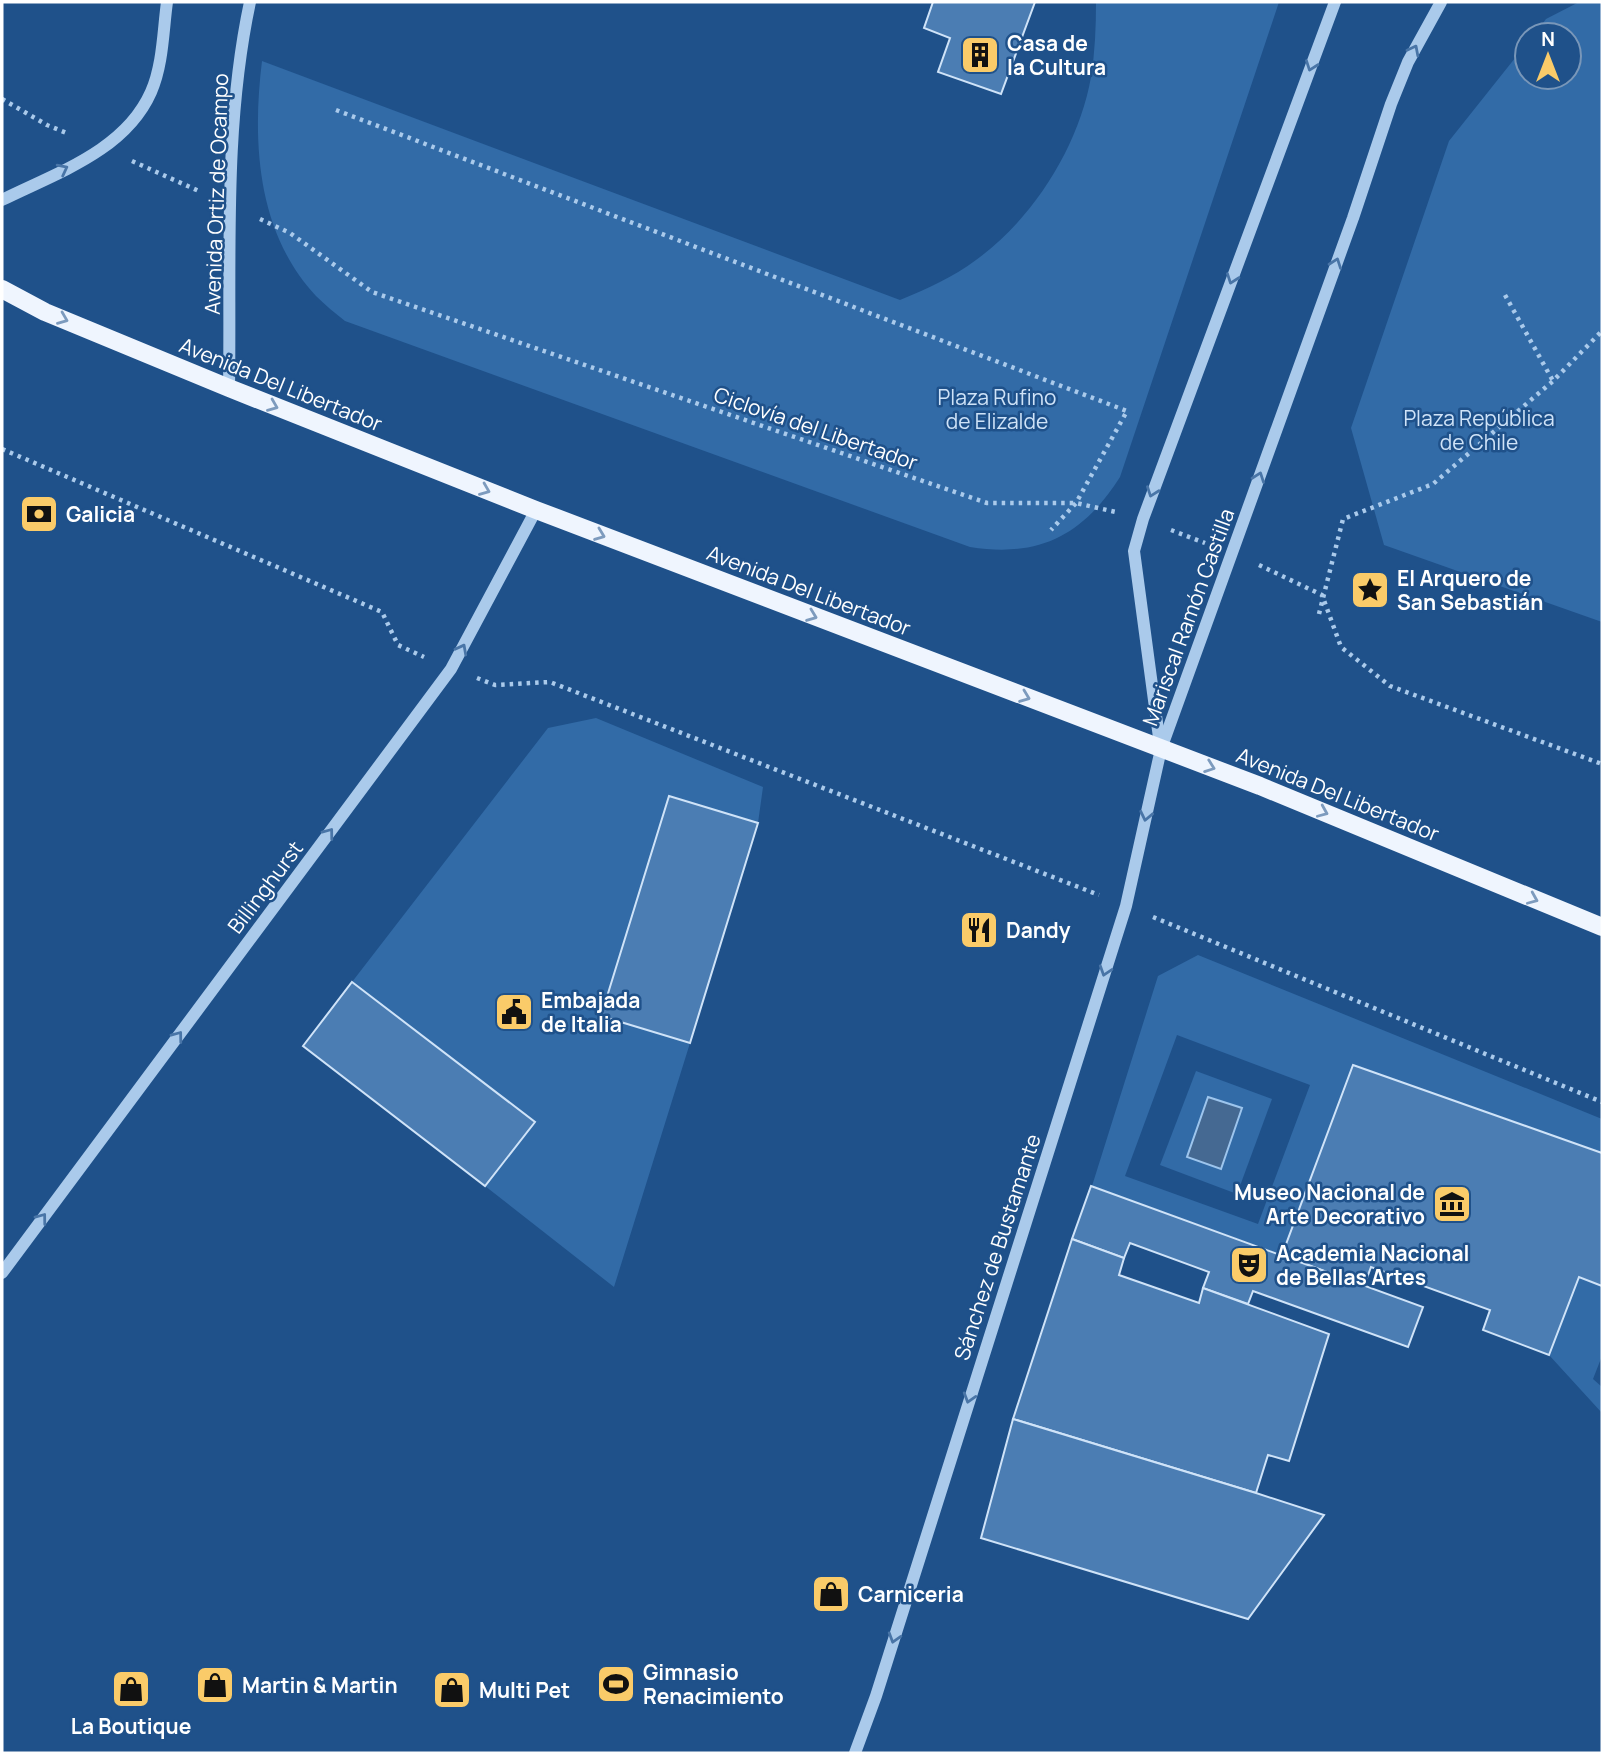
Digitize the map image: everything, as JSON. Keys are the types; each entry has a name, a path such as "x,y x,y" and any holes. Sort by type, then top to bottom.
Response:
{"main road":[{"name":"Avenida Del Libertador","path":"2,289 45,312 229,388 536,510 1260,786 1602,927"}],"street":[{"path":"2,200 103,149 132,123 151,91 160,60 167,2"},
{"name":"Avenida Ortiz de Ocampo","path":"229,388 237,80 250,2"},
{"name":"Mariscal Ramón Castilla","path":"1161,749 1134,551 1143,519 1335,2"},
{"name":"Mariscal Ramón Castilla","path":"1161,749 1353,218 1391,104 1408,62 1441,2"},
{"name":"Billinghurst","path":"2,1273 451,669 536,510"},
{"name":"Sánchez de Bustamante","path":"855,1753 876,1696 1126,906 1161,749"}],"path":[{"name":"Ciclovía del Libertador","path":"2,99 47,125 290,233 372,292 987,503 1076,503 1143,519 1232,553 1322,595"},
{"path":"336,110 1127,411 1076,503 1051,530"},
{"path":"1505,295 1553,380"},
{"path":"1319,614 1343,519 1433,484 1553,380 1602,331"},
{"path":"2,449 382,612 397,645 451,669 495,685 550,682 1126,906 1602,1102"},
{"path":"1322,595 1341,647 1390,686 1602,764"}],"green space":[{"name":"Plaza Rufino de Elizalde","path":"1096,2 1279,2 1120,477 1091,514 1075,528 1038,545 995,550 970,547 345,321 316,296 296,271 281,244 270,215 259,154 262,61 900,300 958,272 976,260 1016,224 1050,179 1076,129 1085,103 1091,77"},
{"name":"Plaza República de Chile","path":"1579,2 1602,2 1602,622 1384,545 1351,428 1449,141 1513,61 1513,91 1583,91 1583,21 1544,21"},
{"path":"596,718 763,787 758,823 669,797 601,1015 690,1043 614,1287 485,1186 535,1122 352,982 548,728"},
{"path":"1198,955 1602,1119 1602,1153 1353,1066 1282,1255 1092,1186 1158,976","holes":["1177,1035 1310,1085 1258,1224 1125,1176"]},
{"path":"1196,1071 1272,1099 1237,1194 1160,1165"},
{"path":"1579,1277 1602,1286 1602,1356 1593,1379 1602,1387 1602,1413 1549,1355"}],"shaded area":[{"path":"1208,1097 1242,1108 1221,1169 1187,1157"}],"building":[{"name":"Casa de la Cultura","path":"933,2 1035,2 1001,94 938,72 950,38 924,28"},
{"path":"669,796 758,823 690,1043 601,1016"},
{"path":"352,982 535,1122 485,1186 303,1046"},
{"name":"Museo Nacional de Arte Decorativo","path":"1353,1065 1602,1153 1602,1286 1579,1277 1549,1355 1483,1330 1490,1310 1371,1267 1364,1286 1282,1255"},
{"name":"Academia Nacional de Bellas Artes","path":"1091,1186 1423,1307 1408,1347 1253,1291 1248,1304 1203,1288 1209,1272 1130,1243 1124,1258 1072,1239"},
{"path":"1072,1239 1124,1258 1119,1275 1199,1303 1203,1288 1329,1334 1289,1461 1268,1455 1256,1493 1013,1419"},
{"path":"1013,1419 1324,1515 1248,1619 981,1538"}],"place":[{"name":"Casa de la Cultura","path":"980,55"},
{"name":"Galicia","path":"39,514"},
{"name":"El Arquero de San Sebastián","path":"1370,590"},
{"name":"Dandy","path":"979,930"},
{"name":"Embajada de Italia","path":"514,1012"},
{"name":"Museo Nacional de Arte Decorativo","path":"1452,1204"},
{"name":"Academia Nacional de Bellas Artes","path":"1249,1265"},
{"name":"Carniceria","path":"831,1594"},
{"name":"Gimnasio Renacimiento","path":"616,1684"},
{"name":"Martin & Martin","path":"215,1685"},
{"name":"La Boutique","path":"131,1689"},
{"name":"Multi Pet","path":"452,1690"}]}
